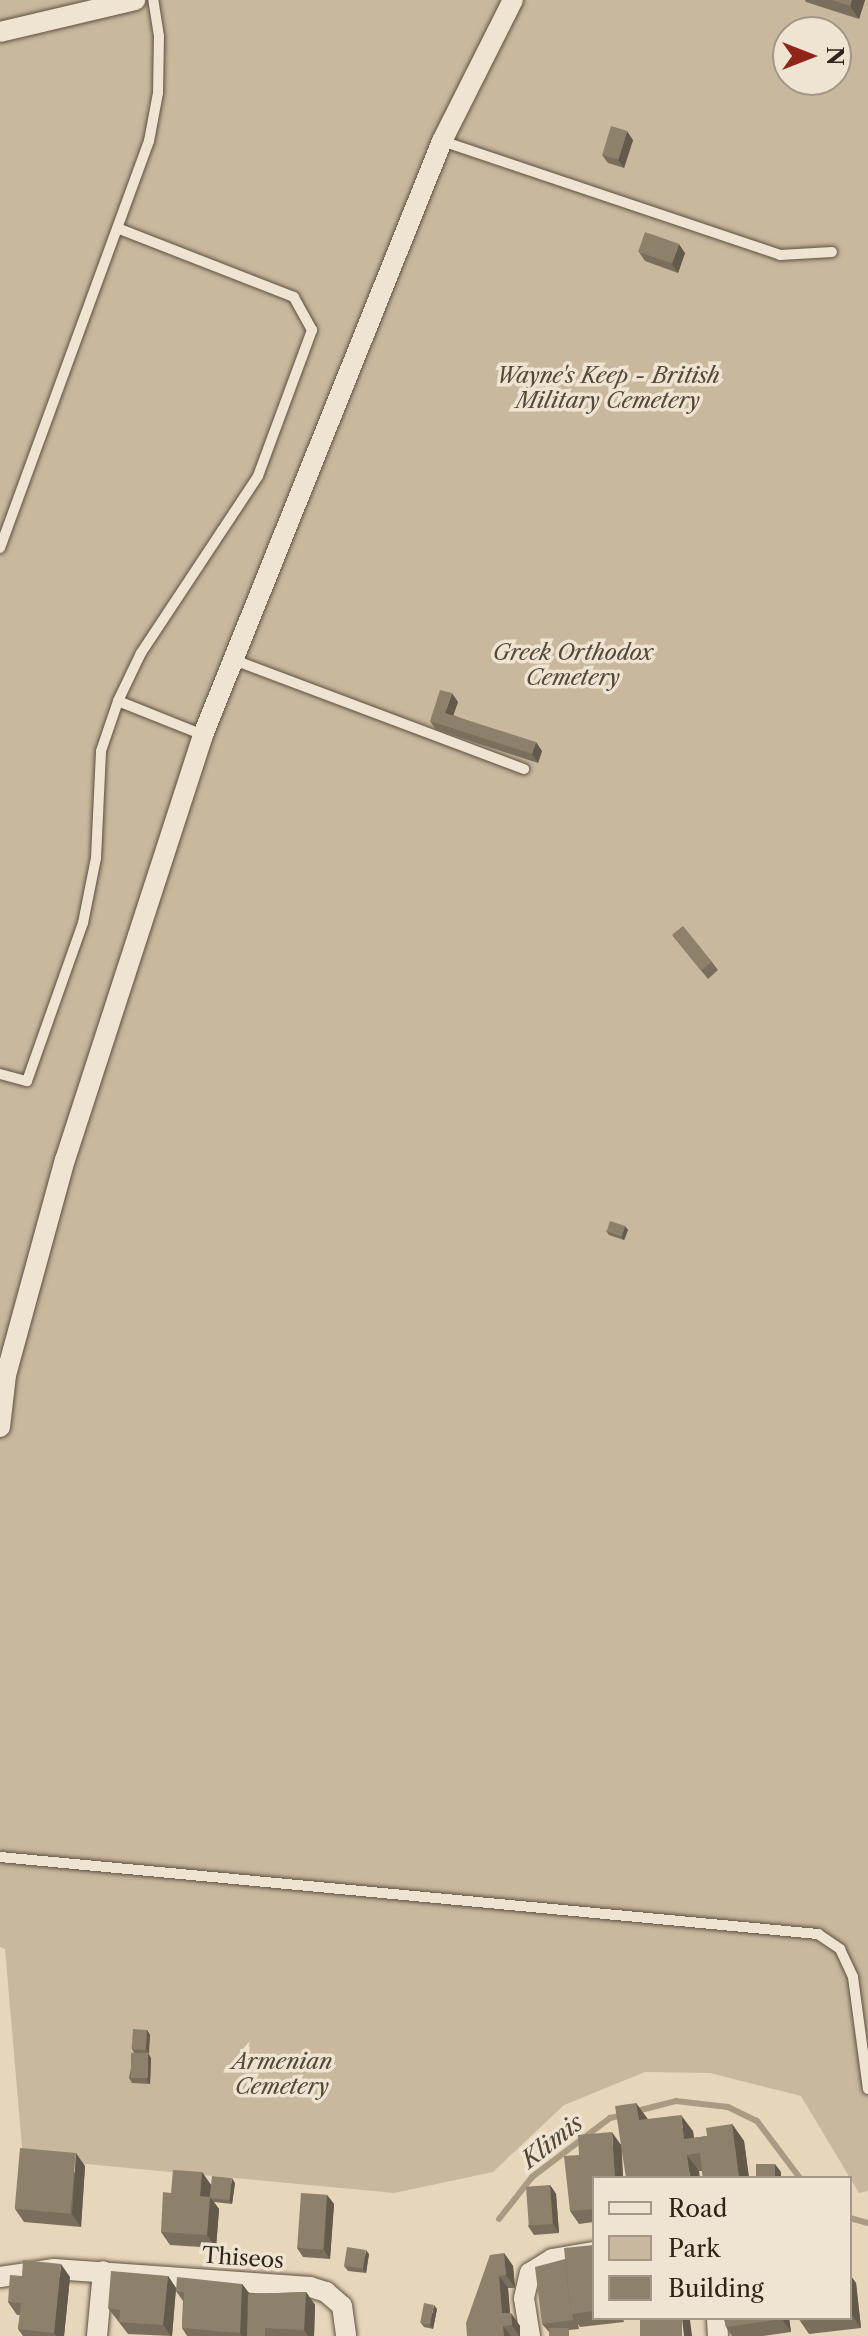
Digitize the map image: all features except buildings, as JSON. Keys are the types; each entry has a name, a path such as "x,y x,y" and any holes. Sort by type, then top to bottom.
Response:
{"street":[{"path":"0,32 135,0"},
{"path":"0,1427 6,1375 65,1160 203,735 442,141 513,0"},
{"path":"530,2336 524,2298 530,2273 552,2259 592,2252"},
{"name":"Thiseos","path":"0,2277 36,2270 103,2271 318,2288 342,2306 346,2336"},
{"path":"97,2336 103,2271"}],"lane":[{"path":"0,548 120,229 149,141 158,93 159,36 153,0"},
{"path":"442,141 780,255 832,252"},
{"path":"0,1074 27,1081 83,923 96,858 101,751 118,701 141,653 258,476 312,330 294,297 120,229"},
{"path":"234,660 524,769"},
{"path":"118,701 203,735"},
{"path":"0,1857 818,1934 840,1949 853,1977 868,2088"}],"green space":[{"path":"0,0 868,0 868,2191 859,2193 852,2176 849,2176 801,2096 710,2073 645,2072 564,2105 493,2172 394,2193 23,2158 5,1949 0,1947"}],"waterway":[{"name":"Klimis","path":"633,2112 676,2101 728,2107 757,2121 798,2176"},
{"name":"Klimis","path":"499,2219 532,2177 610,2118 623,2115"},
{"name":"Klimis","path":"852,2219 868,2223"}],"park label":[{"name":"Wayne's Keep - British Military Cemetery","path":"608,388"},
{"name":"Greek Orthodox Cemetery","path":"573,664"},
{"name":"Armenian Cemetery","path":"282,2074"}]}
